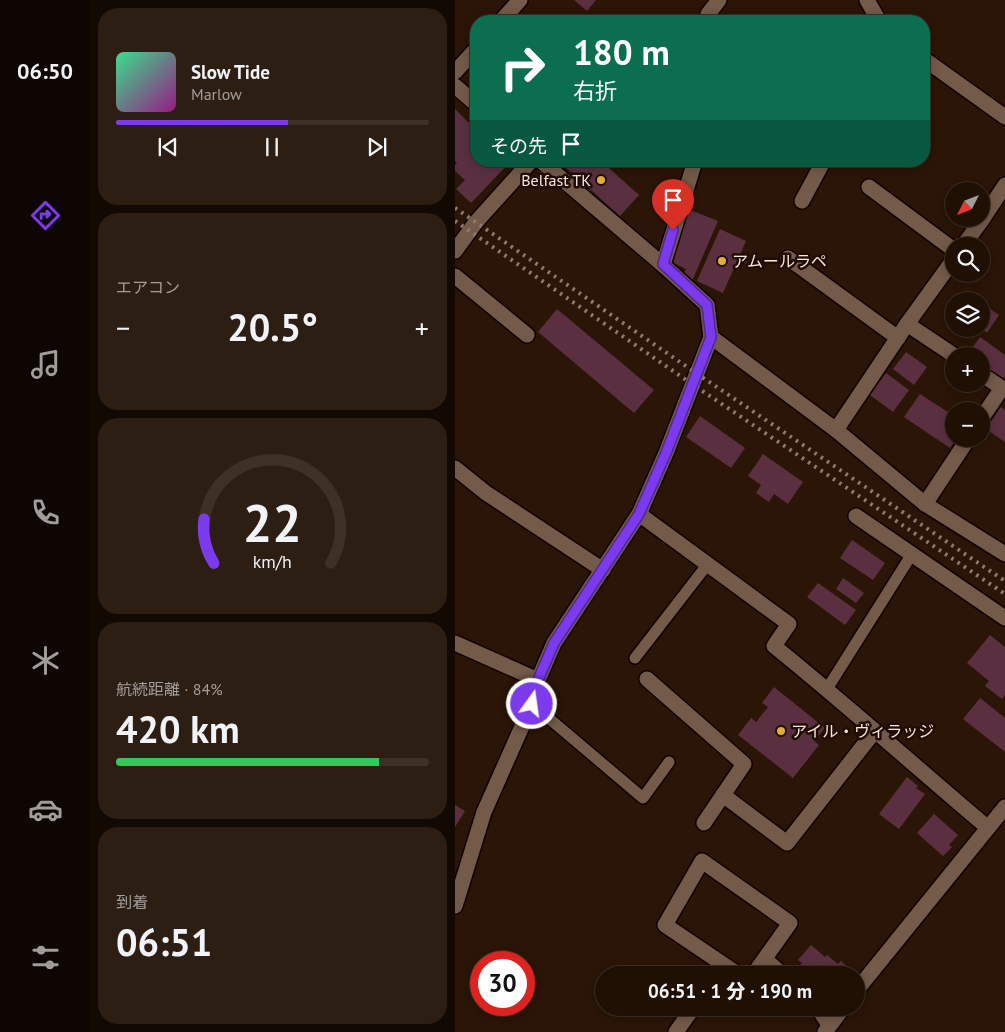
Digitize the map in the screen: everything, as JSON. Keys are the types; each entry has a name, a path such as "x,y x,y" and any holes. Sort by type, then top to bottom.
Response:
{"street":[{"path":"506,15 520,0"},
{"path":"709,15 719,0"},
{"path":"867,0 876,15"},
{"path":"455,72 470,55"},
{"path":"930,64 1005,117"},
{"path":"455,86 470,99"},
{"path":"455,251 477,222 526,167"},
{"path":"455,906 484,812 532,704 538,680 554,643 639,514 666,453 711,337 707,305 663,264 548,167"},
{"path":"663,264 693,167"},
{"path":"802,200 820,167"},
{"path":"970,237 1005,185"},
{"path":"869,187 945,243"},
{"path":"788,258 898,338"},
{"path":"836,430 907,324 945,271"},
{"path":"455,276 527,335"},
{"path":"907,324 945,349"},
{"path":"711,337 836,430 925,504 1005,554"},
{"path":"990,380 1004,389 990,407"},
{"path":"925,504 963,447"},
{"path":"455,468 486,493 603,570"},
{"path":"639,514 789,624 775,646 988,828"},
{"path":"856,516 1005,618"},
{"path":"455,644 538,680"},
{"path":"647,679 744,764 704,823"},
{"path":"723,795 787,843 874,732"},
{"path":"865,980 1005,807"},
{"path":"714,966 665,925 703,861 790,923 760,966"},
{"path":"765,959 773,966"},
{"path":"676,1032 687,1016"},
{"path":"822,1016 827,1028 837,1016"}],"lane":[{"path":"827,689 912,554"},
{"path":"635,658 707,565"},
{"path":"532,704 643,798 669,762"}],"building":[{"path":"574,0 596,0 587,11"},
{"path":"455,109 470,124 470,167 505,167 471,203 456,189 465,180 455,171 457,163 455,161"},
{"name":"Belfast TK","path":"565,167 608,167 639,195 620,216"},
{"path":"688,209 718,221 692,281 683,276 686,269 667,260"},
{"name":"アムールラペ","path":"720,229 746,241 723,293 697,281"},
{"path":"557,309 654,390 634,413 538,332"},
{"path":"990,309 999,315 990,328"},
{"path":"980,337 1005,355 1005,376 1001,381 990,373 990,347 973,347"},
{"path":"906,352 927,367 914,385 893,369"},
{"path":"886,373 909,390 893,412 870,395"},
{"path":"920,394 945,410 945,445 904,417"},
{"path":"1001,407 1005,410 1005,442 990,432 990,423"},
{"path":"700,416 745,448 731,468 686,437"},
{"path":"763,454 803,482 788,504 774,494 769,502 756,493 761,485 748,476"},
{"path":"852,540 885,563 873,580 840,558"},
{"path":"843,578 864,593 856,603 836,589"},
{"path":"818,583 856,610 845,625 807,597"},
{"path":"990,635 1005,647 1005,695 1002,699 985,686 989,681 967,663"},
{"name":"アイル・ヴィラッジ","path":"774,687 825,728 814,741 819,745 793,778 738,735 751,718 756,722 768,707 762,703"},
{"path":"980,698 1005,718 1005,752 963,719"},
{"path":"907,777 918,786 916,788 925,794 899,829 879,814"},
{"path":"455,805 465,811 455,827"},
{"path":"934,814 958,835 949,845 952,847 943,856 917,833"},
{"path":"811,945 825,957 827,955 838,964 841,961 846,966 799,966 802,963 798,960"}],"railway":[{"path":"455,208 1005,581"},
{"path":"455,221 692,384 1005,594"}],"place":[{"name":"Belfast TK","path":"601,180"},
{"name":"アムールラペ","path":"722,261"},
{"name":"アイル・ヴィラッジ","path":"781,731"}],"route":[{"path":"532,704 538,680 554,643 639,514 666,453 711,337 707,305 663,264 673,230"}]}
